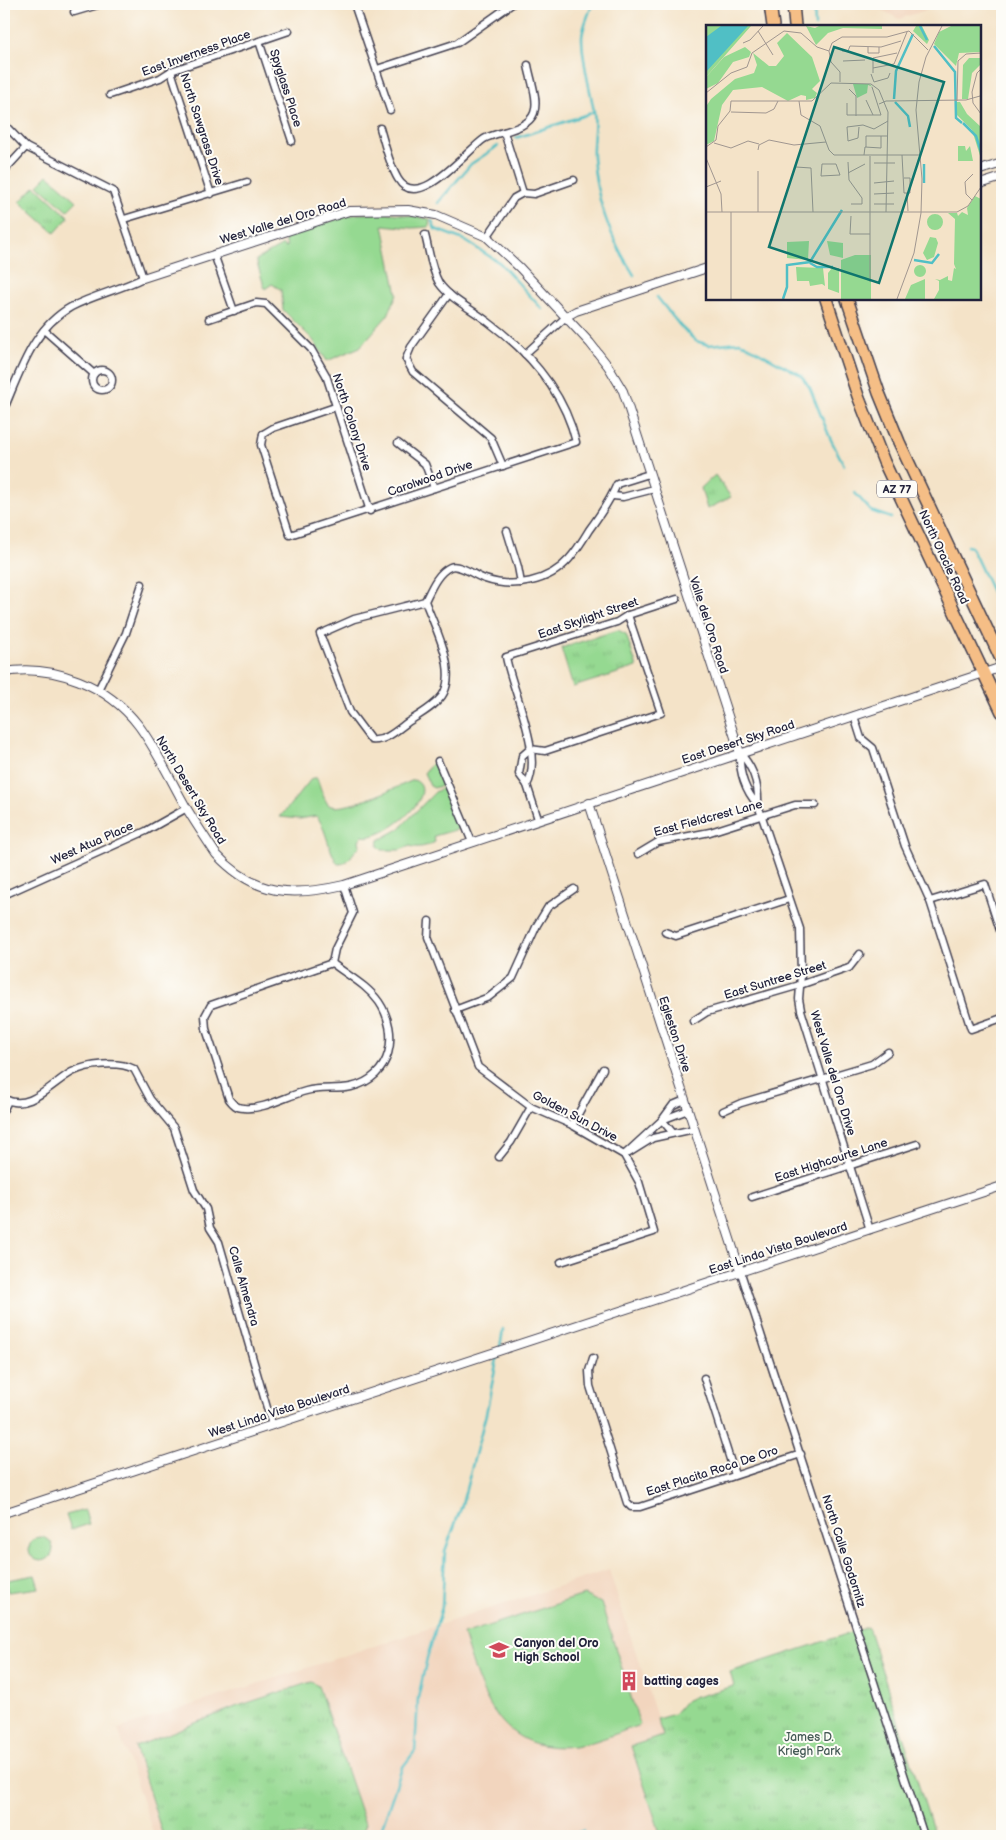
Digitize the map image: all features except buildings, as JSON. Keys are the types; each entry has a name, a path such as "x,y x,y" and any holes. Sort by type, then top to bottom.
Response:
{"highway":[{"path":"770,4 773,25"},
{"path":"793,4 795,25"},
{"name":"North Oracle Road","path":"826,300 858,396 884,462 1002,712"},
{"name":"North Oracle Road","path":"847,300 879,393 899,442 1002,661"}],"street":[{"path":"74,12 101,4"},
{"path":"354,4 390,110"},
{"path":"377,69 457,44 512,4"},
{"name":"East Inverness Place","path":"110,95 160,78 171,71 289,31"},
{"name":"Spyglass Place","path":"259,41 292,141"},
{"path":"380,128 399,181 410,188 425,186 440,180 485,139 525,124 534,115 535,106 528,64"},
{"name":"North Sawgrass Drive","path":"171,71 211,194"},
{"path":"4,124 26,147 114,191 143,278"},
{"path":"504,132 523,193"},
{"path":"4,171 26,147"},
{"path":"981,170 1002,163"},
{"path":"981,184 1002,177"},
{"path":"487,237 514,198 523,193 534,194 574,180"},
{"path":"124,219 247,182"},
{"name":"West Valle del Oro Road","path":"4,409 30,348 44,330 69,308 123,288 143,278 349,211 377,209 408,210 436,215 487,237 567,316 608,366 623,391 658,503"},
{"path":"425,235 434,270 439,282 449,294 489,322 525,354 567,316 576,311 706,268"},
{"path":"214,254 234,311"},
{"path":"449,294 411,347 404,360 413,372 491,438 503,466"},
{"name":"North Colony Drive","path":"209,319 264,302 311,349 326,375 370,511"},
{"path":"44,330 94,374"},
{"name":"Carolwood Drive","path":"335,407 261,433 261,445 290,535 370,511 576,442 571,420 555,389 525,354"},
{"path":"398,443 425,464 434,488"},
{"path":"425,601 448,669 446,688 436,703 400,728 384,739 371,740 350,712 320,634 354,620 425,601 438,577 450,567 458,566 472,575 491,582 521,583 548,575 569,559 613,496 617,484 649,474"},
{"path":"613,496 623,497 654,489"},
{"name":"Valle del Oro Road","path":"658,503 740,753"},
{"path":"508,531 521,583"},
{"path":"98,690 123,640 142,584"},
{"name":"East Skylight Street","path":"530,749 526,724 506,657 617,622 628,615 677,599"},
{"path":"538,819 526,785 518,774 522,756 530,749 545,751 661,713 628,615"},
{"name":"East Desert Sky Road","path":"481,839 1002,667"},
{"name":"North Desert Sky Road","path":"4,672 26,670 53,673 74,679 98,690 113,701 138,725 216,854 232,871 249,880 291,893 315,892 344,885 481,839"},
{"path":"854,716 861,738 873,748 905,846 930,901 971,1028 1002,1020"},
{"path":"526,785 530,779 533,758 530,749"},
{"name":"West Valle del Oro Drive","path":"740,753 739,767 750,797 758,805"},
{"name":"West Valle del Oro Drive","path":"740,753 749,764 759,792 758,805 801,936 801,1010 870,1230"},
{"path":"438,761 472,842"},
{"name":"Egleston Drive","path":"589,802 741,1272"},
{"name":"East Fieldcrest Lane","path":"638,854 658,842 710,832 795,805 815,805"},
{"name":"West Atua Place","path":"4,895 146,831 187,808"},
{"path":"930,901 985,884 1002,937"},
{"path":"332,963 335,948 352,913 344,885"},
{"path":"455,1010 489,997 513,978 548,907 574,889"},
{"path":"665,932 676,936 789,900"},
{"name":"Golden Sun Drive","path":"428,921 428,937 478,1067 531,1106 572,1125 624,1155 639,1182 654,1232 562,1262"},
{"name":"East Suntree Street","path":"693,1021 707,1012 800,985 849,968 860,954"},
{"path":"332,963 357,981 378,1001 391,1029 390,1049 381,1068 370,1079 352,1086 307,1091 252,1109 233,1105 206,1029 205,1016 211,1005 332,963"},
{"path":"723,1111 741,1103 872,1064 888,1052"},
{"name":"Calle Almendra","path":"4,1109 6,1100 31,1100 71,1072 82,1068 100,1065 134,1069 150,1099 174,1128 194,1190 206,1209 210,1228 219,1242 272,1425"},
{"path":"572,1125 603,1069"},
{"path":"624,1155 662,1120 673,1105 685,1100"},
{"path":"500,1157 511,1142 531,1106"},
{"path":"662,1120 688,1110"},
{"path":"662,1120 673,1133"},
{"path":"624,1155 653,1138 694,1129"},
{"name":"East Highcourte Lane","path":"752,1197 917,1144"},
{"name":"East Linda Vista Boulevard","path":"560,1330 1002,1186"},
{"name":"North Calle Godornitz","path":"741,1272 924,1836"},
{"name":"West Linda Vista Boulevard","path":"4,1513 560,1330"},
{"name":"East Placita Roca De Oro","path":"593,1358 589,1371 590,1386 627,1503 631,1507 640,1508 801,1454"},
{"path":"704,1378 735,1475"}],"shaded area":[{"path":"871,4 944,4 899,19"},
{"name":"Canyon del Oro High School","path":"609,1570 663,1736 651,1805 661,1836 154,1836 118,1729"}],"green space":[{"path":"48,175 77,201 67,211 38,185"},
{"path":"35,186 69,217 55,233 20,202"},
{"path":"392,213 430,219 429,227 412,228 383,225 397,294 388,315 360,347 327,361 313,340 283,310 281,290 272,284 265,289 256,260 283,245 287,247 284,236 357,214"},
{"path":"715,475 731,497 707,509 701,488"},
{"path":"618,630 626,634 637,667 573,687 561,648"},
{"path":"433,762 444,785 434,788 430,786 424,773"},
{"path":"312,778 317,778 326,801 334,807 356,803 414,780 421,786 421,795 416,805 407,815 383,831 372,836 362,836 359,840 360,846 350,858 342,864 338,864 322,825 316,816 300,819 280,817"},
{"path":"444,787 462,828 434,836 435,842 423,847 410,846 400,850 382,850 378,846 379,840 399,829 435,792"},
{"path":"85,1510 89,1524 71,1530 66,1515"},
{"path":"41,1537 46,1538 52,1544 52,1554 46,1560 41,1561 36,1560 30,1554 29,1549 30,1544 36,1538"},
{"path":"35,1575 39,1588 8,1592 6,1584 8,1580"},
{"path":"584,1595 601,1603 640,1725 582,1745 548,1746 527,1740 510,1730 497,1715 486,1697 477,1677 463,1634"},
{"name":"James D. Kriegh Park","path":"868,1627 935,1836 661,1836 631,1746 663,1736 657,1719 674,1714 686,1700 734,1686 730,1672"},
{"path":"311,1682 318,1686 365,1824 361,1836 163,1836 135,1747 238,1706"}],"waterway":[{"path":"592,4 585,24 582,46 594,112 593,151 597,189 606,219 618,248 634,275"},
{"path":"814,4 815,25"},
{"path":"516,138 594,112"},
{"path":"438,203 471,164 498,146"},
{"path":"432,221 435,229 464,240 500,263 542,309"},
{"path":"657,297 681,327 696,341 709,345 740,342 801,375 810,388 830,438 844,465"},
{"path":"855,493 871,511 891,518"},
{"path":"967,546 971,547 1002,613"},
{"path":"500,1348 503,1330"},
{"path":"379,1836 402,1768 415,1751 418,1698 442,1607 445,1551 461,1508 486,1414 498,1354"},
{"path":"567,1836 583,1831"}],"place":[{"name":"Canyon del Oro High School","path":"499,1650"},
{"name":"batting cages","path":"629,1681"}]}
